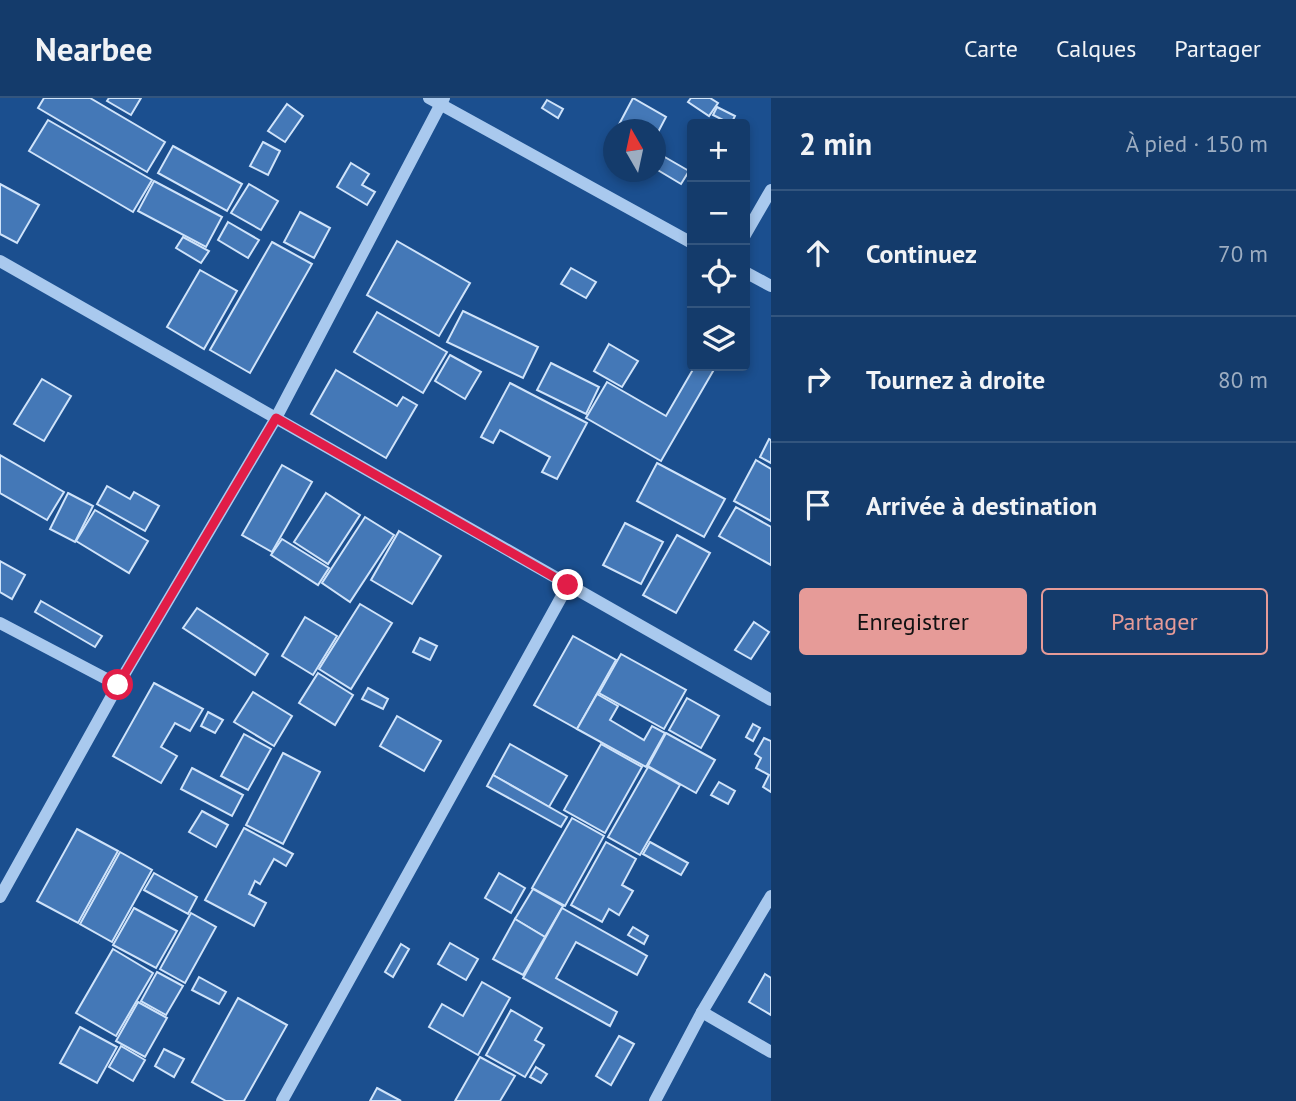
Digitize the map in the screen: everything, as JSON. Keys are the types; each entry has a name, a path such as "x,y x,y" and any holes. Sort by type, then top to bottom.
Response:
{"street":[{"path":"0,897 118,685 276,418 438,100 687,240"},
{"path":"750,226 771,190"},
{"path":"0,261 771,700"},
{"path":"750,275 771,286"},
{"path":"282,1101 568,585"},
{"path":"0,623 118,685"},
{"path":"655,1101 702,1012 771,896"},
{"path":"702,1012 771,1052"}],"building":[{"path":"44,98 90,98 165,142 147,172 38,108"},
{"path":"109,98 141,98 131,115 107,101"},
{"path":"633,98 666,117 665,119 622,119"},
{"path":"691,98 710,98 718,103 709,116 688,102"},
{"path":"547,100 563,109 558,118 542,108"},
{"path":"287,104 303,116 285,142 268,131"},
{"path":"717,107 735,116 734,119 721,119 713,115"},
{"path":"48,120 152,180 133,212 29,151"},
{"path":"263,142 280,151 268,175 250,166"},
{"path":"173,146 242,184 227,211 158,173"},
{"path":"666,158 687,170 681,184 666,175"},
{"path":"351,163 369,174 362,185 375,192 367,205 337,187"},
{"path":"154,181 222,217 206,247 138,211"},
{"path":"0,184 39,205 17,243 0,234"},
{"path":"249,184 278,201 261,230 231,213"},
{"path":"300,212 330,228 314,258 284,242"},
{"path":"228,222 259,240 248,258 218,240"},
{"path":"183,237 209,251 201,263 176,248"},
{"path":"397,241 470,283 439,336 367,295"},
{"path":"272,242 312,264 250,373 210,350"},
{"path":"571,268 596,282 586,298 561,284"},
{"path":"200,270 237,291 204,349 167,327"},
{"path":"463,311 538,347 523,378 447,342"},
{"path":"377,312 447,352 423,393 354,352"},
{"path":"609,344 638,361 622,387 594,371"},
{"path":"450,355 481,372 465,399 435,381"},
{"path":"551,363 599,387 586,414 537,390"},
{"path":"336,370 397,406 403,397 417,405 386,458 311,414"},
{"path":"692,371 713,371 661,461 586,418 607,382 666,416"},
{"path":"42,379 71,396 44,441 14,424"},
{"path":"510,383 587,423 557,479 542,472 550,457 500,430 493,443 481,437"},
{"path":"769,439 771,440 771,463 760,457"},
{"path":"0,455 64,492 47,520 0,493"},
{"path":"756,460 771,469 771,521 734,501"},
{"path":"657,463 725,499 704,537 637,501"},
{"path":"282,465 312,482 272,552 242,535"},
{"path":"107,486 130,499 134,492 159,506 145,531 97,504"},
{"path":"68,493 93,506 75,542 50,529"},
{"path":"326,493 360,515 328,564 294,542"},
{"path":"736,507 771,527 771,565 719,536"},
{"path":"95,510 148,541 129,573 76,541"},
{"path":"365,517 394,535 350,602 322,583"},
{"path":"625,523 663,542 641,584 603,565"},
{"path":"399,531 441,556 412,604 371,580"},
{"path":"677,535 710,553 676,613 643,595"},
{"path":"282,539 329,568 318,585 271,555"},
{"path":"0,561 25,575 12,599 0,592"},
{"path":"41,601 102,636 95,647 35,612"},
{"path":"360,604 392,623 351,689 319,669"},
{"path":"197,608 268,654 255,675 183,628"},
{"path":"305,617 337,636 313,675 282,656"},
{"path":"754,622 769,632 751,659 735,650"},
{"path":"573,636 616,660 577,729 534,705"},
{"path":"420,638 437,646 430,660 413,652"},
{"path":"621,654 686,690 664,729 599,693"},
{"path":"318,673 353,695 335,725 299,703"},
{"path":"154,683 203,709 190,731 175,723 161,747 177,756 161,783 113,756"},
{"path":"368,688 388,699 383,709 362,699"},
{"path":"253,692 292,716 274,746 234,722"},
{"path":"597,694 618,706 610,720 644,740 652,726 665,733 646,767 577,729"},
{"path":"687,698 719,716 701,748 669,730"},
{"path":"208,712 223,720 215,733 201,726"},
{"path":"397,716 441,741 424,771 380,746"},
{"path":"753,724 760,728 753,741 746,737"},
{"path":"666,733 715,760 696,793 648,766"},
{"path":"244,734 271,749 248,790 221,776"},
{"path":"764,738 771,741 771,792 763,787 769,775 756,768 761,758 755,754"},
{"path":"510,744 567,776 549,807 493,775"},
{"path":"601,744 642,767 605,833 564,810"},
{"path":"283,753 320,772 283,844 246,825"},
{"path":"648,767 680,785 640,855 608,837"},
{"path":"192,768 243,795 232,816 181,789"},
{"path":"493,775 567,817 561,827 487,786"},
{"path":"719,782 735,791 728,804 711,795"},
{"path":"202,811 228,825 216,847 189,832"},
{"path":"572,818 604,836 565,906 532,888"},
{"path":"244,828 293,854 286,866 274,859 260,884 255,881 249,894 266,903 254,926 205,900"},
{"path":"77,829 118,851 78,923 37,901"},
{"path":"606,842 636,859 622,885 633,891 619,915 609,909 602,922 571,905"},
{"path":"650,842 688,863 681,875 643,854"},
{"path":"120,852 152,870 112,942 80,924"},
{"path":"154,873 197,897 188,914 144,890"},
{"path":"499,873 525,888 511,913 485,898"},
{"path":"533,889 563,906 545,937 515,919"},
{"path":"134,908 177,931 156,968 113,945"},
{"path":"562,908 647,956 637,975 576,942 556,978 617,1012 610,1026 523,978"},
{"path":"191,913 216,927 185,983 160,969"},
{"path":"515,919 545,937 523,975 493,959"},
{"path":"633,927 648,936 644,944 628,935"},
{"path":"450,943 478,959 466,980 438,964"},
{"path":"401,944 409,949 393,977 385,972"},
{"path":"113,949 153,973 116,1036 76,1013"},
{"path":"157,972 183,986 166,1015 141,1001"},
{"path":"765,974 771,978 771,1015 749,1002"},
{"path":"199,977 226,992 219,1004 192,990"},
{"path":"482,982 510,998 478,1055 429,1027 442,1004 463,1016"},
{"path":"238,998 287,1025 244,1101 226,1101 192,1082"},
{"path":"138,1002 167,1018 145,1057 116,1041"},
{"path":"511,1010 542,1028 535,1040 544,1045 525,1077 486,1055"},
{"path":"80,1027 117,1047 97,1083 60,1063"},
{"path":"619,1036 634,1044 611,1085 596,1076"},
{"path":"121,1046 145,1060 133,1081 109,1067"},
{"path":"164,1049 184,1059 174,1077 155,1066"},
{"path":"480,1057 515,1076 500,1101 455,1101"},
{"path":"536,1067 547,1074 541,1083 530,1077"},
{"path":"377,1088 401,1101 370,1101"}],"route":[{"path":"118,685 276,418 568,585"}]}
